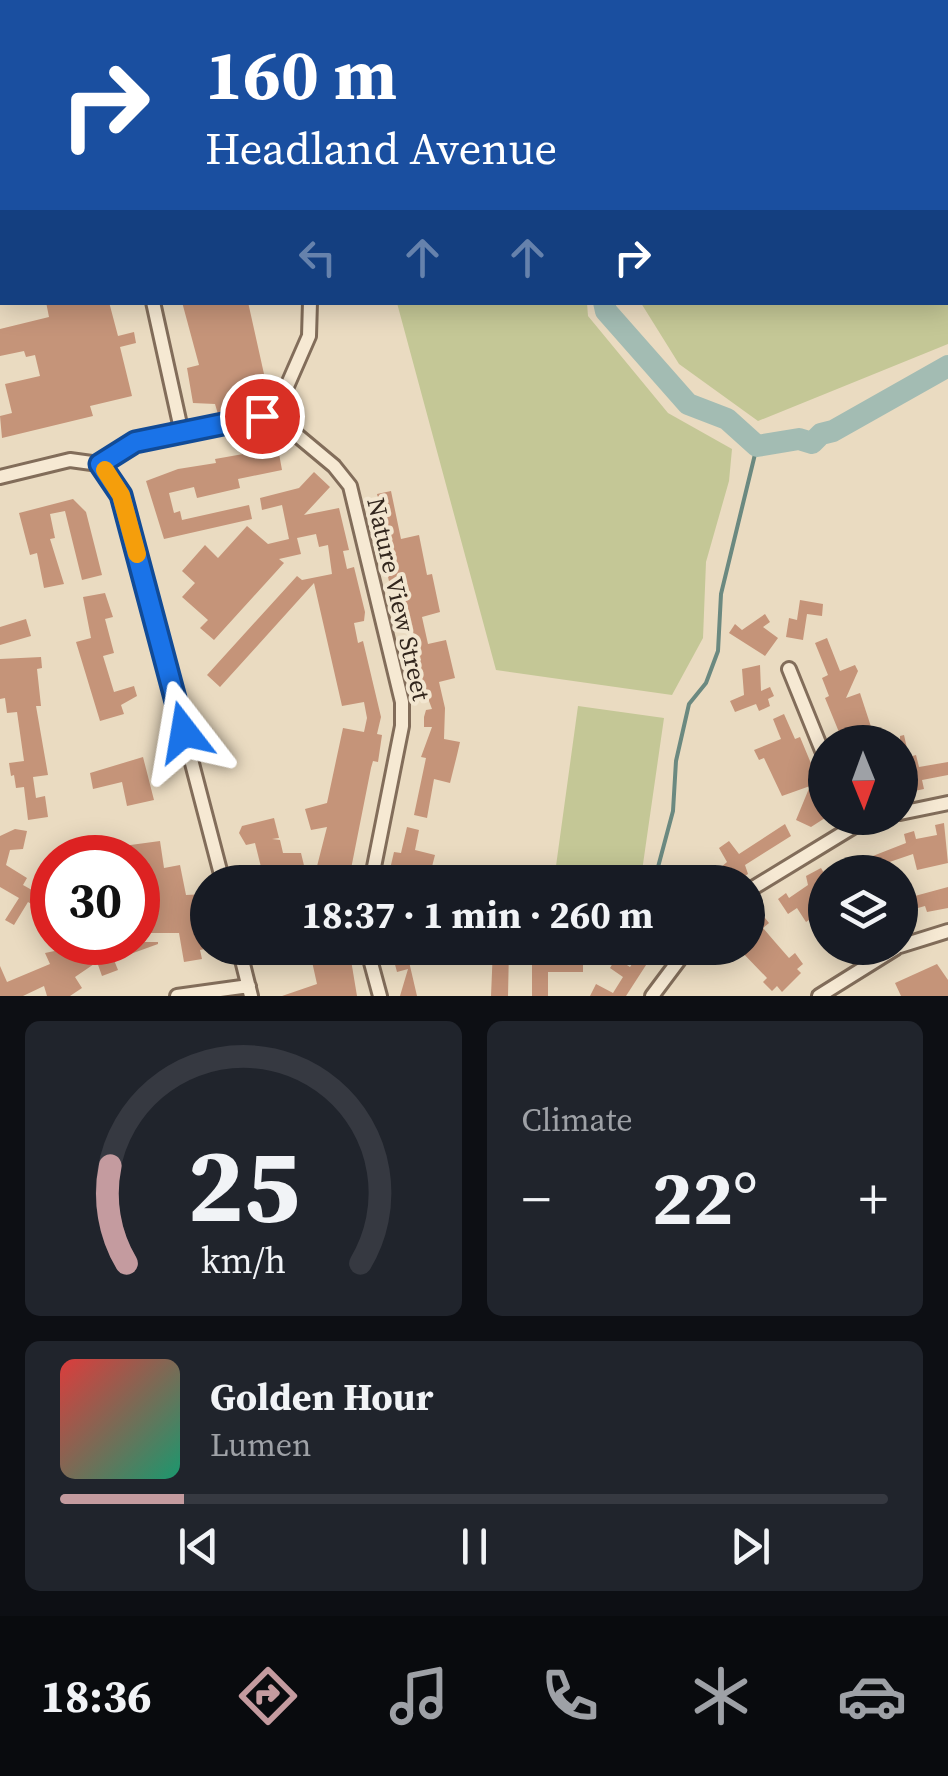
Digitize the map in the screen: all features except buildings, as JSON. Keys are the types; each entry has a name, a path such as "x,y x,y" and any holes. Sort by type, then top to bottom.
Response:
{"street":[{"path":"154,305 181,429"},
{"path":"0,477 70,460 100,464 135,442 181,429 274,416 309,336 310,305"},
{"name":"Nature View Street","path":"274,416 334,466 350,486 402,702 402,726 374,865"},
{"path":"100,464 121,495 219,865"},
{"path":"789,669 812,725"},
{"path":"918,809 948,803"},
{"path":"765,880 832,835"},
{"path":"918,940 948,931"},
{"path":"177,996 250,991 243,965"},
{"path":"372,965 380,996"},
{"path":"652,996 675,965"},
{"path":"820,996 868,965"}],"green space":[{"path":"398,305 587,305 588,316 668,413 732,449 729,481 706,562 703,638 672,695 496,670"},
{"path":"642,305 948,305 948,344 758,421 679,364"},
{"path":"578,706 664,718 643,865 556,865"}],"waterway":[{"path":"605,305 688,404 727,419 757,446 799,439 812,443 821,434 833,431 948,366"},
{"path":"659,865 673,811 676,761 689,704 706,683 718,651 721,594 757,446"}],"slow traffic":[{"path":"105,470 121,495 137,554"}],"route":[{"path":"184,732 121,495 100,464 135,442 181,429 262,416"}]}
